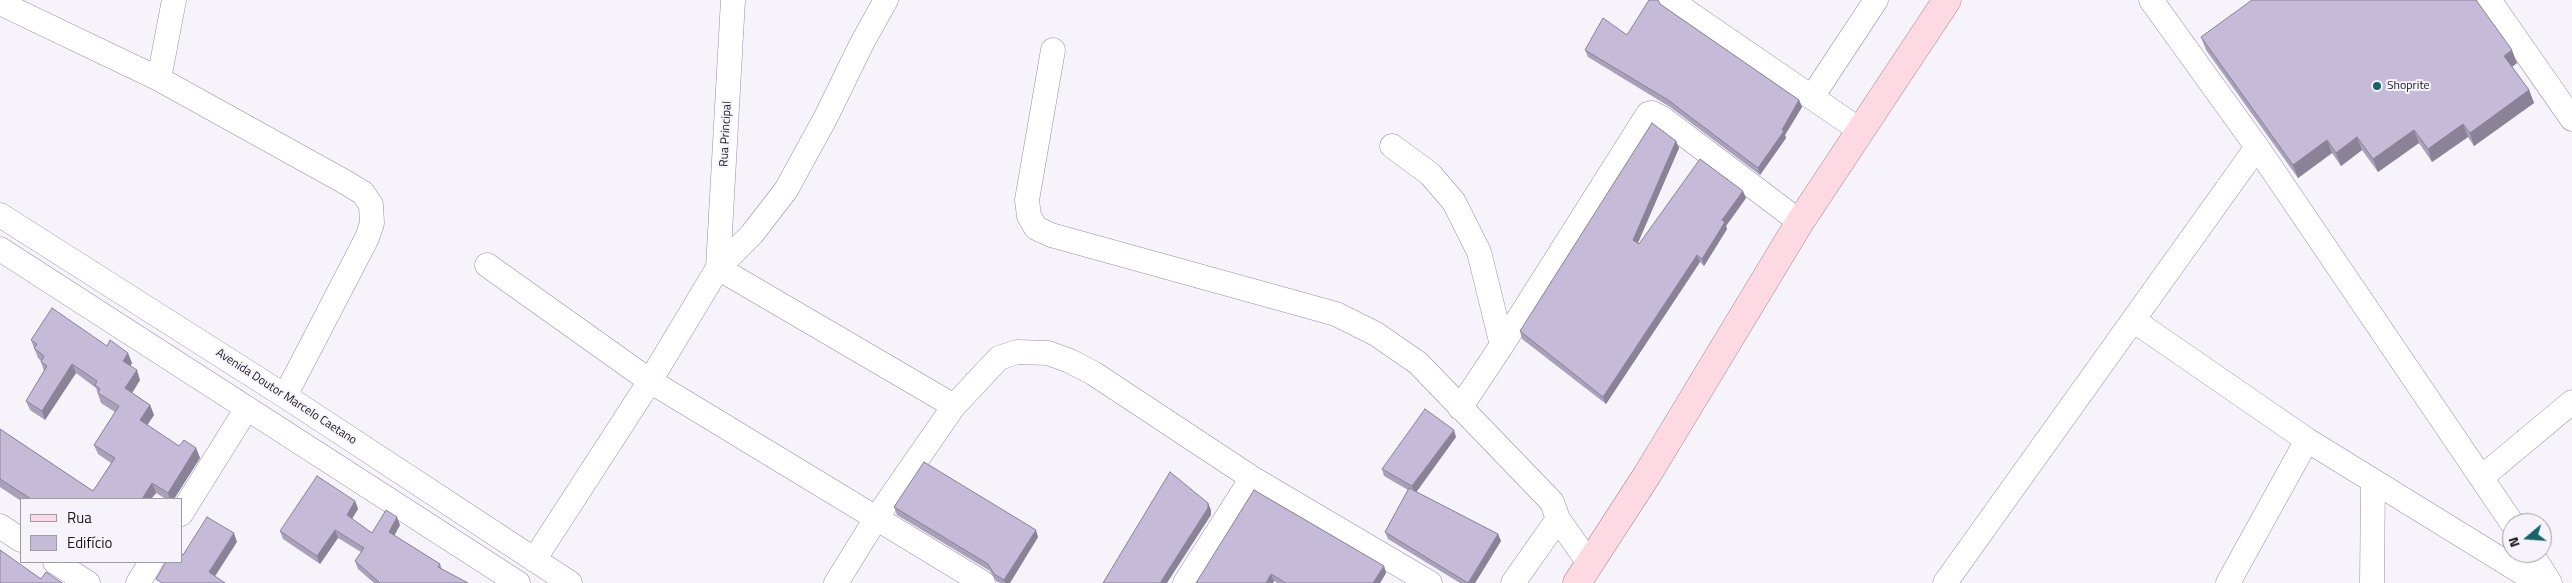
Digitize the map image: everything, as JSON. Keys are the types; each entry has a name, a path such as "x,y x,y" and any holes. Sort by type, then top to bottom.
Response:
{"main road":[{"path":"1583,573 1647,474 1800,222 1947,0"}],"street":[{"path":"159,79 174,0"},
{"name":"Rua Principal","path":"718,268 733,0"},
{"path":"534,560 650,380 718,268 752,234 786,190 826,117 862,42 886,0"},
{"path":"1670,0 1861,131"},
{"path":"1812,97 1876,0"},
{"path":"2151,0 2257,147 2505,513"},
{"path":"2489,0 2572,119"},
{"path":"0,3 28,9 159,79 345,182 363,193 372,205 372,223 367,238 285,396"},
{"path":"1052,50 1027,200 1029,216 1036,228 1051,235 1336,314 1376,334 1418,364 1552,502 1583,573"},
{"path":"1460,408 1648,114 1652,113 1662,118 1800,222"},
{"path":"1392,146 1430,174 1454,202 1479,252 1502,345"},
{"path":"1945,583 2257,147"},
{"name":"Avenida Doutor Marcelo Caetano","path":"0,215 285,396 570,583"},
{"path":"0,249 518,583"},
{"path":"487,265 650,380 983,583"},
{"path":"718,268 954,406"},
{"path":"2133,320 2306,440 2539,583"},
{"path":"836,583 877,517 954,406 999,358 1017,352 1048,353 1070,361 1093,374 1252,478 1430,583"},
{"path":"2482,477 2572,402"},
{"path":"182,512 247,408"},
{"path":"2228,583 2306,440"},
{"path":"1185,583 1252,478"},
{"path":"2372,583 2373,481"},
{"path":"1513,583 1558,519"},
{"path":"0,526 20,539"},
{"path":"57,563 88,583"},
{"path":"138,583 150,563"},
{"path":"2537,563 2550,583"}],"building":[{"path":"1649,0 1658,0 1660,4 1799,100 1782,130 1784,131 1758,168 1668,100 1585,50 1603,18 1627,35"},
{"name":"Shoprite","path":"2252,0 2476,0 2512,50 2504,56 2529,90 2470,133 2463,124 2428,149 2414,130 2373,159 2357,137 2336,153 2327,140 2293,165 2201,37"},
{"path":"1652,123 1676,141 1633,240 1639,244 1700,159 1743,191 1722,220 1725,222 1702,259 1697,255 1603,397 1520,331"},
{"path":"52,308 107,346 110,340 128,353 123,361 137,370 125,388 150,405 140,420 179,446 184,440 196,448 168,493 152,483 143,498 29,498 0,479 0,429 93,491 115,458 94,445 119,406 98,393 100,389 95,385 97,381 72,364 42,411 26,401 47,366 41,362 44,356 34,348 37,344 31,340"},
{"path":"1425,409 1454,430 1412,486 1382,469"},
{"path":"924,462 1036,530 1004,580 994,574 988,564 894,507"},
{"path":"1170,472 1208,503 1208,508 1160,583 1103,583"},
{"path":"317,476 355,501 347,515 372,533 386,510 397,517 389,532 440,564 438,567 468,583 380,583 355,561 364,548 335,530 317,556 280,531"},
{"path":"1409,488 1498,534 1468,583 1385,532"},
{"path":"1254,490 1384,566 1373,583 1286,583 1271,574 1266,583 1196,583"},
{"path":"207,517 234,533 209,572 225,583 162,583 156,579 165,563 182,563 183,555"},
{"path":"0,550 41,579 46,572 62,583 0,583"}],"place":[{"name":"Shoprite","path":"2377,86"}]}
